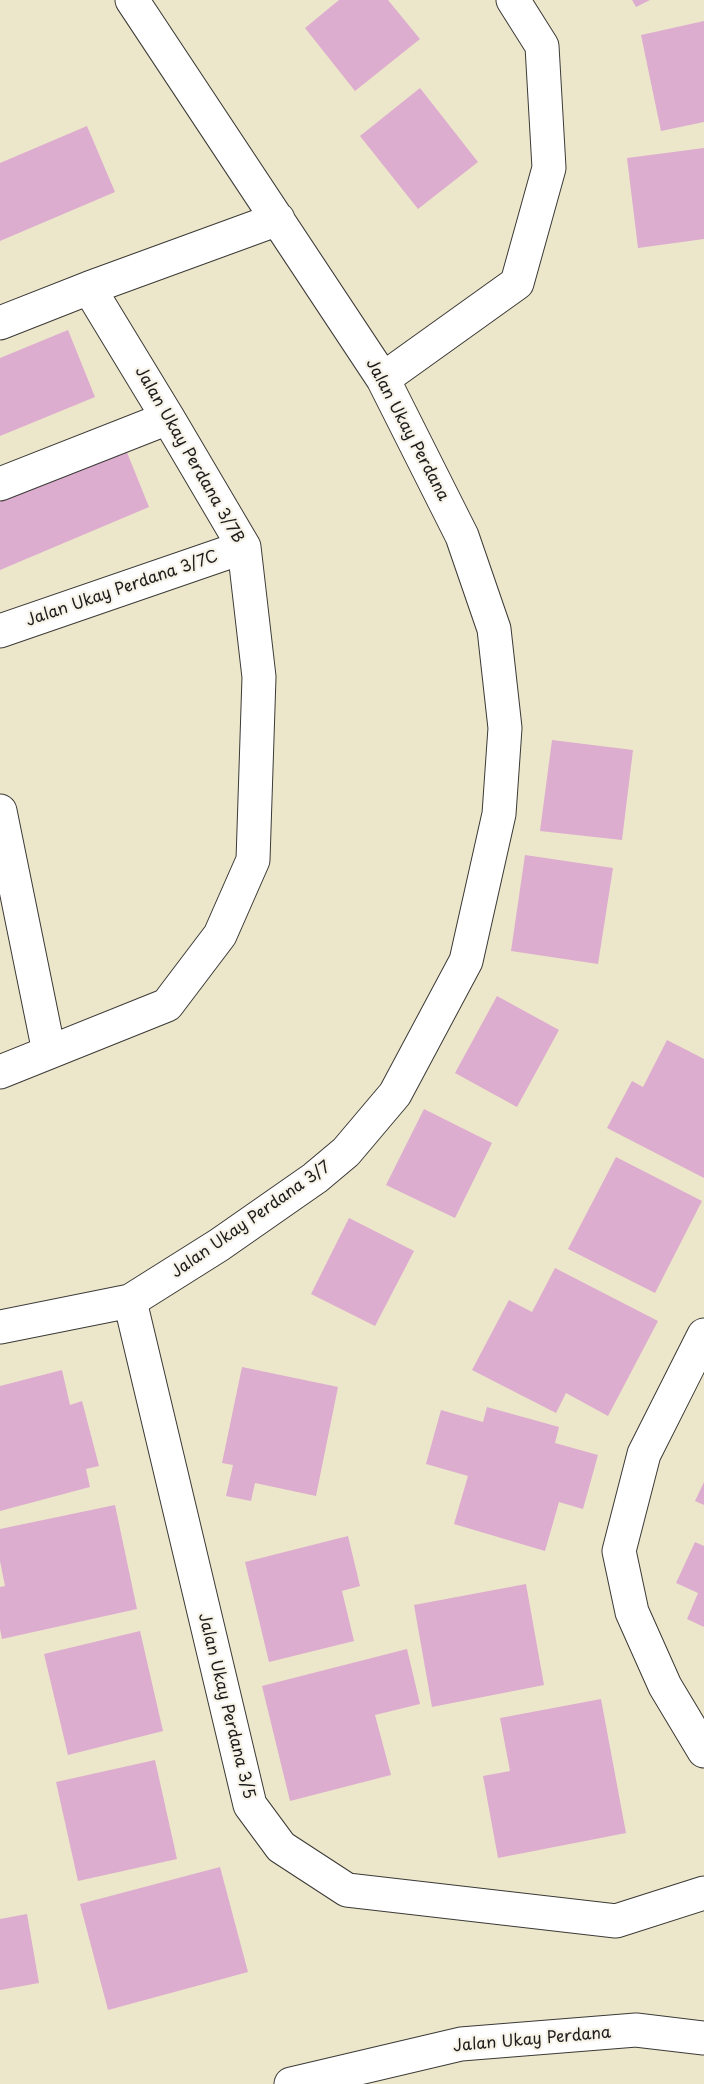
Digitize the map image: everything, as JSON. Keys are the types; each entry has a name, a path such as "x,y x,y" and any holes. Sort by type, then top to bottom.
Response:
{"street":[{"name":"Jalan Ukay Perdana","path":"132,0 383,379 462,536 494,630 505,728 499,814 477,918"},
{"path":"383,379 518,283 549,168 542,46 513,0"},
{"path":"0,323 278,219"},
{"name":"Jalan Ukay Perdana 3/7B","path":"0,1072 167,1005 220,935 253,860 259,677 244,547 89,288"},
{"path":"0,484 168,418"},
{"name":"Jalan Ukay Perdana 3/7C","path":"0,631 244,547"},
{"path":"0,811 49,1052"},
{"name":"Jalan Ukay Perdana 3/7","path":"0,1327 130,1301 180,1271 315,1178 346,1152 368,1129 395,1094 466,961 477,918"},
{"name":"Jalan Ukay Perdana 3/5","path":"130,1301 250,1805 281,1847 347,1890 616,1921 704,1893"},
{"path":"704,1335 644,1454 619,1551 632,1612 665,1686 704,1751"},
{"name":"Jalan Ukay Perdana","path":"291,2084 461,2044 636,2030 704,2038"}],"building":[{"path":"339,0 388,0 420,39 355,91 305,28"},
{"path":"632,0 650,0 636,7"},
{"path":"704,21 704,122 661,131 641,35"},
{"path":"420,88 478,162 418,209 360,136"},
{"path":"87,126 115,192 0,241 0,163"},
{"path":"704,148 704,239 638,248 627,158"},
{"path":"68,330 95,397 0,436 0,358"},
{"path":"122,440 149,507 0,570 0,490"},
{"path":"552,740 633,750 622,840 540,831"},
{"path":"525,855 613,868 598,964 511,951"},
{"path":"497,996 559,1030 517,1107 455,1073"},
{"path":"667,1040 704,1059 704,1178 607,1128 632,1081 643,1087"},
{"path":"424,1109 492,1143 455,1218 386,1185"},
{"path":"616,1157 702,1201 655,1293 568,1249"},
{"path":"349,1218 414,1251 375,1326 311,1294"},
{"path":"555,1268 658,1321 608,1416 566,1393 556,1413 472,1370 509,1300 532,1312"},
{"path":"242,1367 338,1387 316,1496 255,1483 251,1501 226,1496 233,1465 222,1463"},
{"path":"62,1370 70,1405 82,1401 99,1466 86,1469 90,1487 0,1511 0,1386"},
{"path":"487,1407 559,1427 555,1443 598,1455 583,1509 559,1502 545,1551 454,1524 468,1476 426,1464 441,1410 483,1422"},
{"path":"704,1482 704,1505 695,1501"},
{"path":"115,1505 137,1609 2,1639 0,1587 5,1586 0,1561 0,1529"},
{"path":"348,1536 360,1586 342,1591 354,1641 269,1662 245,1562"},
{"path":"695,1542 704,1546 704,1627 687,1619 698,1593 676,1583"},
{"path":"526,1584 544,1685 432,1707 414,1605"},
{"path":"140,1631 163,1731 68,1755 44,1654"},
{"path":"407,1649 420,1704 375,1715 391,1775 290,1801 262,1686"},
{"path":"601,1699 626,1833 498,1858 483,1776 510,1771 500,1718"},
{"path":"155,1760 177,1859 78,1881 56,1782"},
{"path":"220,1867 248,1972 108,2010 80,1904"},
{"path":"27,1914 39,1983 0,1990 0,1919"}]}
